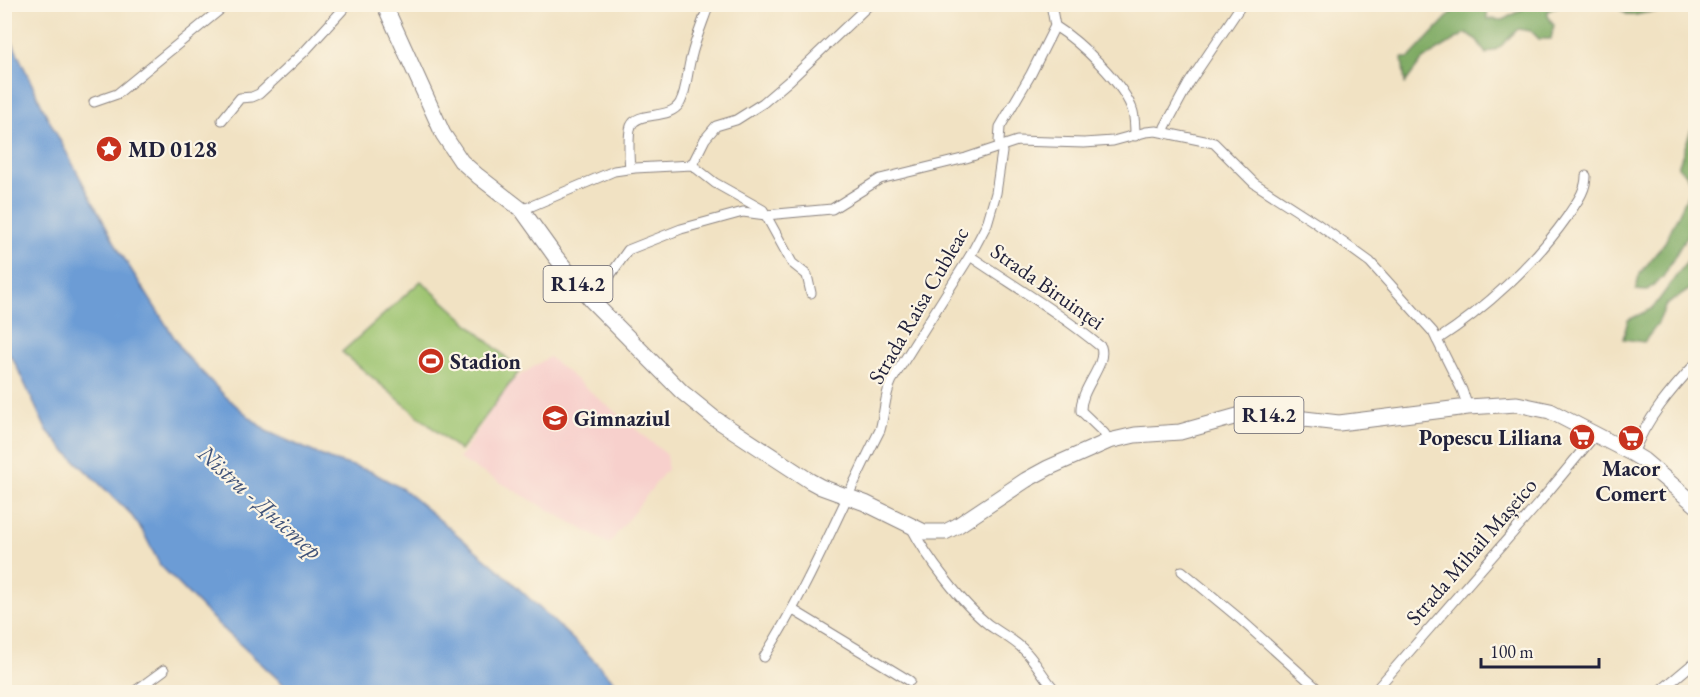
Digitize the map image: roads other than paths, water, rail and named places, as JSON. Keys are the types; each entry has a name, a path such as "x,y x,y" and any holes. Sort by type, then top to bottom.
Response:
{"main road":[{"name":"R14.2","path":"384,4 436,118 461,161 522,210 555,256 592,301 698,406 810,481 864,503 924,532 945,532 1041,472 1109,441 1135,435 1180,432 1227,418 1253,414 1339,423 1468,407 1517,404 1531,405 1550,411 1633,454 1695,505"}],"street":[{"path":"94,102 117,94 227,4"},
{"path":"222,120 240,98 259,94 305,51 348,4"},
{"path":"630,168 631,126 643,117 658,116 678,106 683,97 691,57 709,4"},
{"path":"692,165 705,139 716,126 736,120 763,103 870,4"},
{"path":"1050,4 1055,26 1080,46 1124,91 1133,112 1135,136"},
{"path":"1166,132 1166,127 1189,83 1242,4"},
{"name":"Strada Raisa Cubleac","path":"764,657 793,610 827,542 846,496 880,430 887,390 892,380 970,256 987,224 996,193 1002,152 999,135 1004,117 1031,74 1055,26"},
{"path":"592,301 626,253 634,246 681,229 743,212 766,215 832,209 880,178 966,158 1022,140 1084,143 1113,141 1146,132 1166,132 1214,143 1254,183 1316,223 1370,262 1433,332 1468,407"},
{"path":"522,210 614,171 692,165 715,183 763,210 792,263 807,275 811,293"},
{"path":"1437,340 1460,325 1541,252 1579,199 1586,176"},
{"name":"Strada Biruinței","path":"970,256 1010,284 1044,303 1101,347 1101,359 1081,402 1081,411 1109,441"},
{"path":"1633,454 1639,437 1653,416 1695,363"},
{"name":"Strada Mihail Mașeico","path":"1374,693 1596,434"},
{"path":"911,525 917,538 958,595 989,625 1028,653 1057,693"},
{"path":"1182,571 1240,619 1322,693"},
{"path":"793,610 910,681"},
{"path":"1659,693 1669,689 1695,661"},
{"path":"134,693 164,670"}],"water":[{"name":"Nistru - Дністер","path":"5,27 47,116 120,252 184,353 224,395 266,431 329,459 370,471 403,489 499,570 580,646 624,692 292,692 217,623 160,565 142,530 129,512 64,450 46,429 14,361 5,349"}],"place":[{"name":"MD 0128","path":"109,149"},
{"name":"Stadion","path":"431,361"},
{"name":"Gimnaziul","path":"555,418"},
{"name":"Popescu Liliana","path":"1582,437"},
{"name":"Macor Comert","path":"1631,438"}]}
